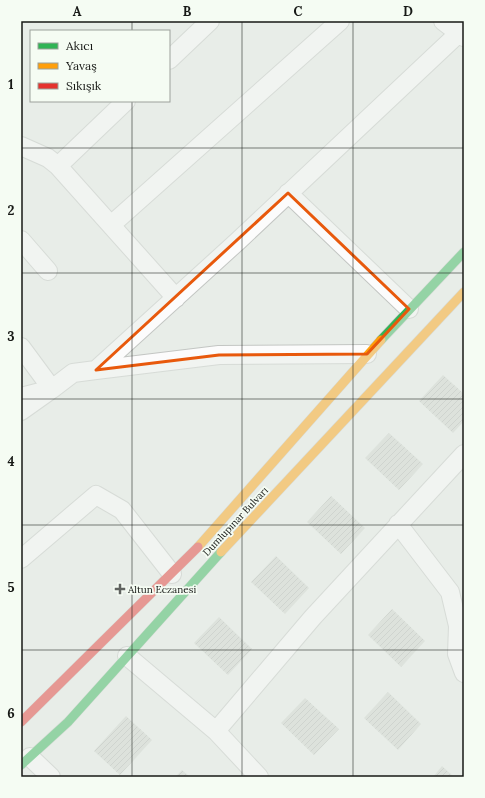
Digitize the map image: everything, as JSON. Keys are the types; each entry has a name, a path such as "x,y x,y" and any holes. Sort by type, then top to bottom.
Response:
{"main road":[{"name":"Dumlupınar Bulvarı","path":"21,722 172,574 367,354 464,252"},
{"name":"Dumlupınar Bulvarı","path":"26,761 68,722 231,541 464,292"}],"street":[{"path":"170,59 210,21"},
{"path":"111,225 340,21"},
{"path":"96,370 176,298 462,31 443,21"},
{"path":"58,166 125,102"},
{"path":"21,146 48,158 58,166 176,298"},
{"path":"288,193 409,309"},
{"path":"21,240 48,271"},
{"path":"21,347 52,389"},
{"path":"21,411 73,373 219,355 367,354"},
{"path":"21,397 52,389"},
{"path":"216,731 314,617 464,454"},
{"path":"21,559 96,495 122,510 172,574"},
{"path":"398,524 450,592 458,626 457,654 464,673"},
{"path":"127,656 216,731 259,777"},
{"path":"26,761 51,777"}],"highlighted area":[{"path":"288,193 409,309 367,354 219,355 96,370"}],"building":[{"path":"443,375 464,394 464,421 453,433 419,401"},
{"path":"389,433 423,464 399,490 365,458"},
{"path":"331,496 365,528 341,554 307,522"},
{"path":"276,556 309,588 285,614 251,582"},
{"path":"392,609 425,641 401,667 368,635"},
{"path":"219,617 252,649 228,675 194,643"},
{"path":"388,692 421,724 398,750 364,718"},
{"path":"305,698 339,729 314,755 281,723"},
{"path":"126,716 152,740 120,775 94,751"},
{"path":"442,766 454,777 433,777"},
{"path":"182,770 190,777 175,777"}],"traffic: fast":[{"path":"381,340 464,252"},
{"path":"21,765 68,722 221,552"}],"traffic: slow":[{"path":"221,552 464,292"},
{"path":"198,547 381,340"}],"traffic: jam":[{"path":"21,722 198,547"}],"place":[{"name":"Altun Eczanesi","path":"120,589"}]}
